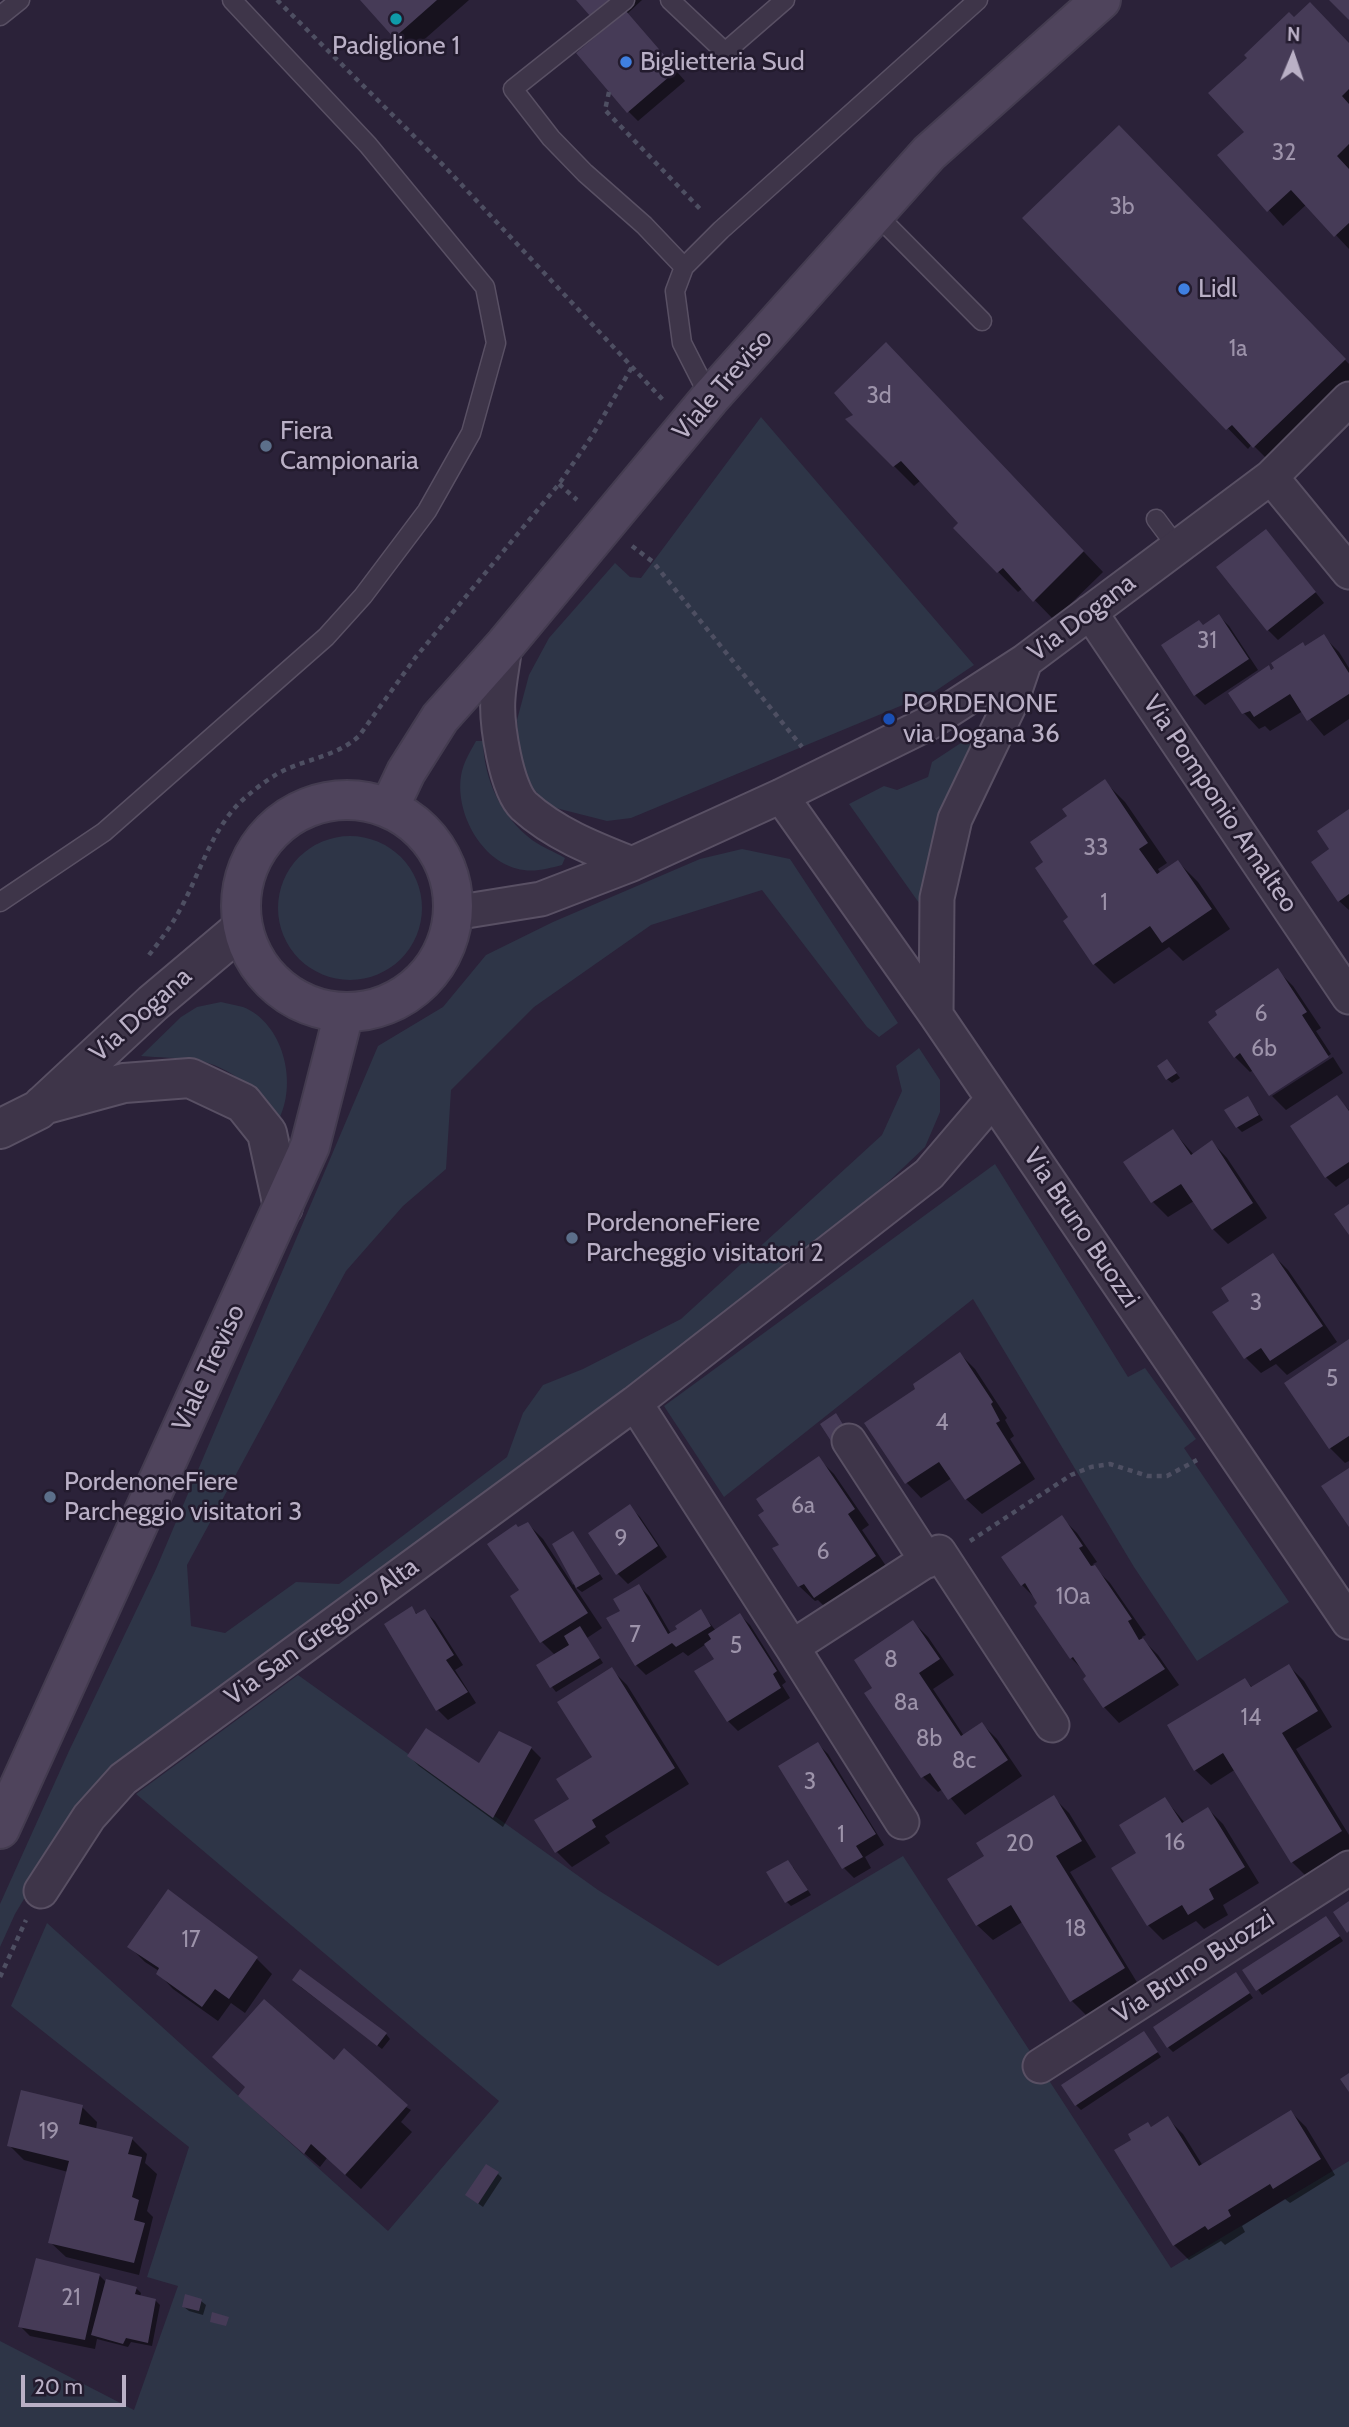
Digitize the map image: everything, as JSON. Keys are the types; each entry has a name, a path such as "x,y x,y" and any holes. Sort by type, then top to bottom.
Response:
{"main road":[{"name":"Viale Treviso","path":"389,808 406,772 440,718 505,645 699,412 929,153 1101,0"},
{"path":"356,800 389,808 417,825 439,850 451,880 454,913 447,945 431,973 407,995 377,1009 345,1013 309,1007 278,989 255,961 242,928 241,895 249,863 267,835 293,814 324,802 356,800"},
{"name":"Viale Treviso","path":"0,1829 310,1146 345,1013"}],"street":[{"name":"Via Dogana","path":"454,913 541,899 632,864 781,796 929,723 1025,661 1271,478 1349,399"},
{"path":"1271,478 1349,572"},
{"name":"Via Pomponio Amalteo","path":"1090,612 1349,997"},
{"path":"505,645 497,701 501,742 509,777 522,804 571,839 632,864"},
{"path":"936,1015 937,898 955,819 1011,702 1025,661"},
{"name":"Via Bruno Buozzi","path":"781,796 936,1015 1349,1622"},
{"name":"Via Dogana","path":"0,1129 43,1105 163,994 242,928"},
{"name":"Via Dogana","path":"43,1105 124,1083 190,1078 243,1103 267,1133 282,1207"},
{"name":"Via San Gregorio Alta","path":"41,1891 89,1817 123,1779 635,1403 929,1174 993,1099"},
{"path":"635,1403 902,1822"},
{"path":"849,1441 1052,1725"},
{"path":"792,1647 935,1560"},
{"name":"Via Bruno Buozzi","path":"1040,2066 1349,1868"}],"lane":[{"path":"0,16 20,0"},
{"path":"0,902 104,832 326,637 363,596 427,511 471,433 496,343 485,287 368,145 232,0"},
{"path":"625,0 513,89 551,138 585,173 644,225 684,267"},
{"path":"670,0 725,52 785,0"},
{"path":"699,412 682,343 675,291 684,267 978,0"},
{"path":"875,213 982,321"},
{"path":"1156,519 1177,547"}],"path":[{"path":"277,0 445,167 632,367 699,412"},
{"path":"609,92 606,110 681,192 722,230"},
{"path":"146,958 177,915 216,838 245,797 285,770 348,747 359,736 415,658 559,484 592,436 632,367"},
{"path":"559,484 605,525 653,562 825,775"},
{"path":"935,1560 1071,1475 1090,1466 1110,1464 1148,1476 1167,1476 1183,1469 1226,1441"},
{"path":"0,1977 41,1891"}],"shaded area":[{"path":"761,417 974,665 934,692 631,818 607,821 548,806 532,787 519,756 517,720 529,675 549,638 615,563 630,577 641,578"},
{"path":"976,733 950,790 930,850 924,910 849,804 884,786 897,790 928,777 932,762"},
{"path":"476,741 483,741 491,783 511,820 532,840 565,858 562,865 524,870 496,859 484,848 467,821 460,791 463,767"},
{"path":"350,836 377,842 401,857 416,881 422,908 416,935 401,959 377,974 350,980 323,974 299,959 284,935 278,908 284,881 299,857 323,842"},
{"path":"742,849 790,859 898,1023 879,1037 867,1027 762,890 651,925 534,1007 451,1090 446,1169 403,1206 346,1271 187,1565 191,1626 225,1633 296,1582 339,1584 507,1457 523,1413 543,1385 583,1369 681,1319 882,1135 902,1091 896,1066 919,1048 940,1080 940,1112 925,1147 846,1222 266,1658 69,1824 15,1914 0,1947 0,1904 156,1569 378,1046 443,1007 486,955 553,922 700,859"},
{"path":"221,1002 243,1007 257,1015 277,1039 283,1054 287,1087 280,1117 253,1090 221,1068 196,1060 141,1056 181,1017 197,1007"},
{"path":"995,1164 1128,1377 1145,1368 1196,1439 1184,1448 1289,1602 1197,1661 1134,1567 973,1299 724,1497 664,1406"},
{"path":"298,1675 598,1890 718,1966 903,1856 1171,2268 1349,2161 1349,2427 0,2427 0,2341 134,2410 178,2286 147,2277 189,2147 11,2006 47,1923 388,2231 499,2101 136,1794"}],"building":[{"name":"Padiglione 1","path":"360,0 437,0 394,38"},
{"path":"576,0 610,0 591,17"},
{"path":"1329,0 1349,0 1349,20"},
{"path":"1310,2 1349,43 1349,89 1342,96 1349,104 1349,144 1337,156 1349,169 1349,223 1334,237 1291,190 1267,212 1217,155 1244,132 1208,93 1247,58 1244,55 1289,12 1294,17"},
{"name":"Biglietteria Sud","path":"626,11 677,70 627,113 576,53"},
{"name":"Lidl","path":"1119,125 1346,359 1253,448 1232,425 1226,430 1022,218"},
{"path":"886,342 1084,551 1033,602 1003,568 997,573 953,528 958,523 901,461 893,467 845,419 853,415 834,393"},
{"path":"1266,529 1316,592 1267,631 1216,567"},
{"path":"1219,614 1249,659 1194,696 1161,645 1199,620 1203,625"},
{"path":"1324,634 1349,673 1349,694 1307,721 1290,694 1254,717 1250,711 1242,714 1228,693 1269,665 1271,670 1274,668 1271,663 1303,642 1305,646"},
{"path":"1105,779 1148,843 1139,849 1157,874 1178,860 1212,909 1162,943 1150,926 1093,965 1063,921 1068,917 1035,868 1043,862 1030,842 1067,816 1062,809"},
{"path":"1349,809 1349,894 1338,902 1311,862 1329,849 1317,831"},
{"path":"1278,968 1307,1012 1302,1015 1329,1057 1269,1096 1240,1053 1234,1058 1208,1022 1217,1015 1215,1011"},
{"path":"1167,1059 1177,1073 1166,1080 1157,1066"},
{"path":"1337,1095 1349,1111 1349,1162 1325,1178 1290,1126"},
{"path":"1248,1096 1259,1115 1236,1128 1224,1110"},
{"path":"1173,1129 1191,1155 1212,1140 1253,1203 1212,1230 1181,1184 1151,1203 1123,1162"},
{"path":"1349,1204 1349,1235 1334,1214"},
{"path":"1273,1253 1323,1326 1270,1361 1261,1348 1244,1359 1212,1312 1229,1301 1221,1288"},
{"path":"1349,1339 1349,1436 1329,1449 1284,1383"},
{"path":"960,1352 993,1402 991,1404 1000,1421 996,1423 1021,1463 965,1500 939,1462 905,1484 864,1423 915,1389 913,1384"},
{"path":"836,1413 847,1431 831,1441 820,1424"},
{"path":"819,1456 855,1509 848,1514 876,1556 814,1598 804,1584 798,1587 772,1548 779,1545 758,1515 764,1511 756,1499"},
{"path":"1349,1468 1349,1527 1321,1486"},
{"path":"630,1504 658,1546 616,1575 588,1533"},
{"path":"1062,1515 1083,1546 1079,1548 1091,1566 1095,1565 1132,1619 1128,1621 1139,1640 1143,1638 1165,1669 1103,1708 1083,1679 1086,1676 1073,1657 1070,1659 1034,1606 1037,1603 1025,1583 1021,1586 1001,1557"},
{"path":"528,1522 588,1613 540,1643 510,1596 519,1590 487,1544 516,1524 518,1527"},
{"path":"573,1531 600,1574 576,1588 552,1544"},
{"path":"639,1584 668,1634 677,1629 675,1626 701,1609 711,1626 676,1647 672,1643 635,1666 606,1618 620,1611 613,1599"},
{"path":"412,1606 416,1614 425,1609 454,1655 446,1660 468,1692 436,1711 384,1624"},
{"path":"740,1613 777,1671 773,1674 781,1688 727,1722 694,1671 714,1659 704,1644 711,1639 708,1634"},
{"path":"913,1620 940,1659 919,1673 961,1736 982,1722 1008,1760 948,1800 930,1773 921,1778 864,1693 872,1688 854,1660"},
{"path":"580,1626 600,1658 550,1688 536,1665 569,1645 564,1636"},
{"path":"1289,1664 1318,1711 1282,1733 1342,1831 1291,1863 1223,1753 1194,1771 1167,1725 1245,1678 1251,1687"},
{"path":"612,1667 675,1768 592,1820 596,1827 555,1853 534,1820 569,1799 556,1779 592,1757 557,1702"},
{"path":"426,1728 479,1763 499,1731 532,1747 493,1818 407,1756"},
{"path":"818,1742 876,1834 856,1846 863,1857 842,1869 778,1766"},
{"path":"1054,1795 1082,1841 1056,1856 1125,1968 1070,2002 1011,1905 976,1926 947,1879 984,1856 976,1843"},
{"path":"1165,1797 1182,1823 1208,1807 1245,1867 1209,1889 1214,1899 1188,1915 1182,1905 1147,1926 1111,1868 1136,1853 1119,1825"},
{"path":"788,1860 808,1890 785,1903 766,1872"},
{"path":"168,1889 258,1957 229,1999 215,1989 202,2007 156,1974 159,1968 127,1947"},
{"path":"1349,1901 1349,1931 1347,1933 1333,1912"},
{"path":"1326,1916 1340,1936 1256,1991 1242,1970"},
{"path":"300,1969 387,2033 377,2046 292,1980"},
{"path":"1236,1972 1250,1993 1167,2048 1153,2027"},
{"path":"264,1999 334,2060 344,2048 408,2105 345,2175 311,2144 304,2154 238,2096 245,2087 212,2057"},
{"path":"1144,2031 1158,2052 1075,2106 1061,2085"},
{"path":"1349,2073 1349,2092 1340,2079"},
{"path":"21,2090 83,2105 79,2124 133,2137 128,2154 142,2157 132,2197 139,2200 134,2220 145,2223 134,2263 48,2243 69,2161 7,2146"},
{"path":"1291,2110 1321,2159 1273,2189 1270,2184 1228,2210 1231,2216 1208,2230 1205,2226 1173,2246 1114,2150 1131,2140 1128,2134 1148,2122 1151,2127 1168,2116 1199,2166"},
{"path":"486,2164 499,2172 478,2204 465,2195"},
{"path":"36,2258 100,2274 85,2340 18,2327"},
{"path":"106,2279 137,2287 135,2294 156,2299 148,2343 126,2338 123,2344 91,2335"},
{"path":"185,2294 202,2299 199,2311 182,2307"},
{"path":"212,2312 229,2317 226,2326 210,2322"}],"place":[{"name":"Padiglione 1","path":"396,19"},
{"name":"Biglietteria Sud","path":"626,62"},
{"name":"Lidl","path":"1184,289"},
{"name":"Fiera Campionaria","path":"266,446"},
{"name":"PORDENONE via Dogana 36","path":"889,719"},
{"name":"PordenoneFiere Parcheggio visitatori 2","path":"572,1238"},
{"name":"PordenoneFiere Parcheggio visitatori 3","path":"50,1497"}]}
